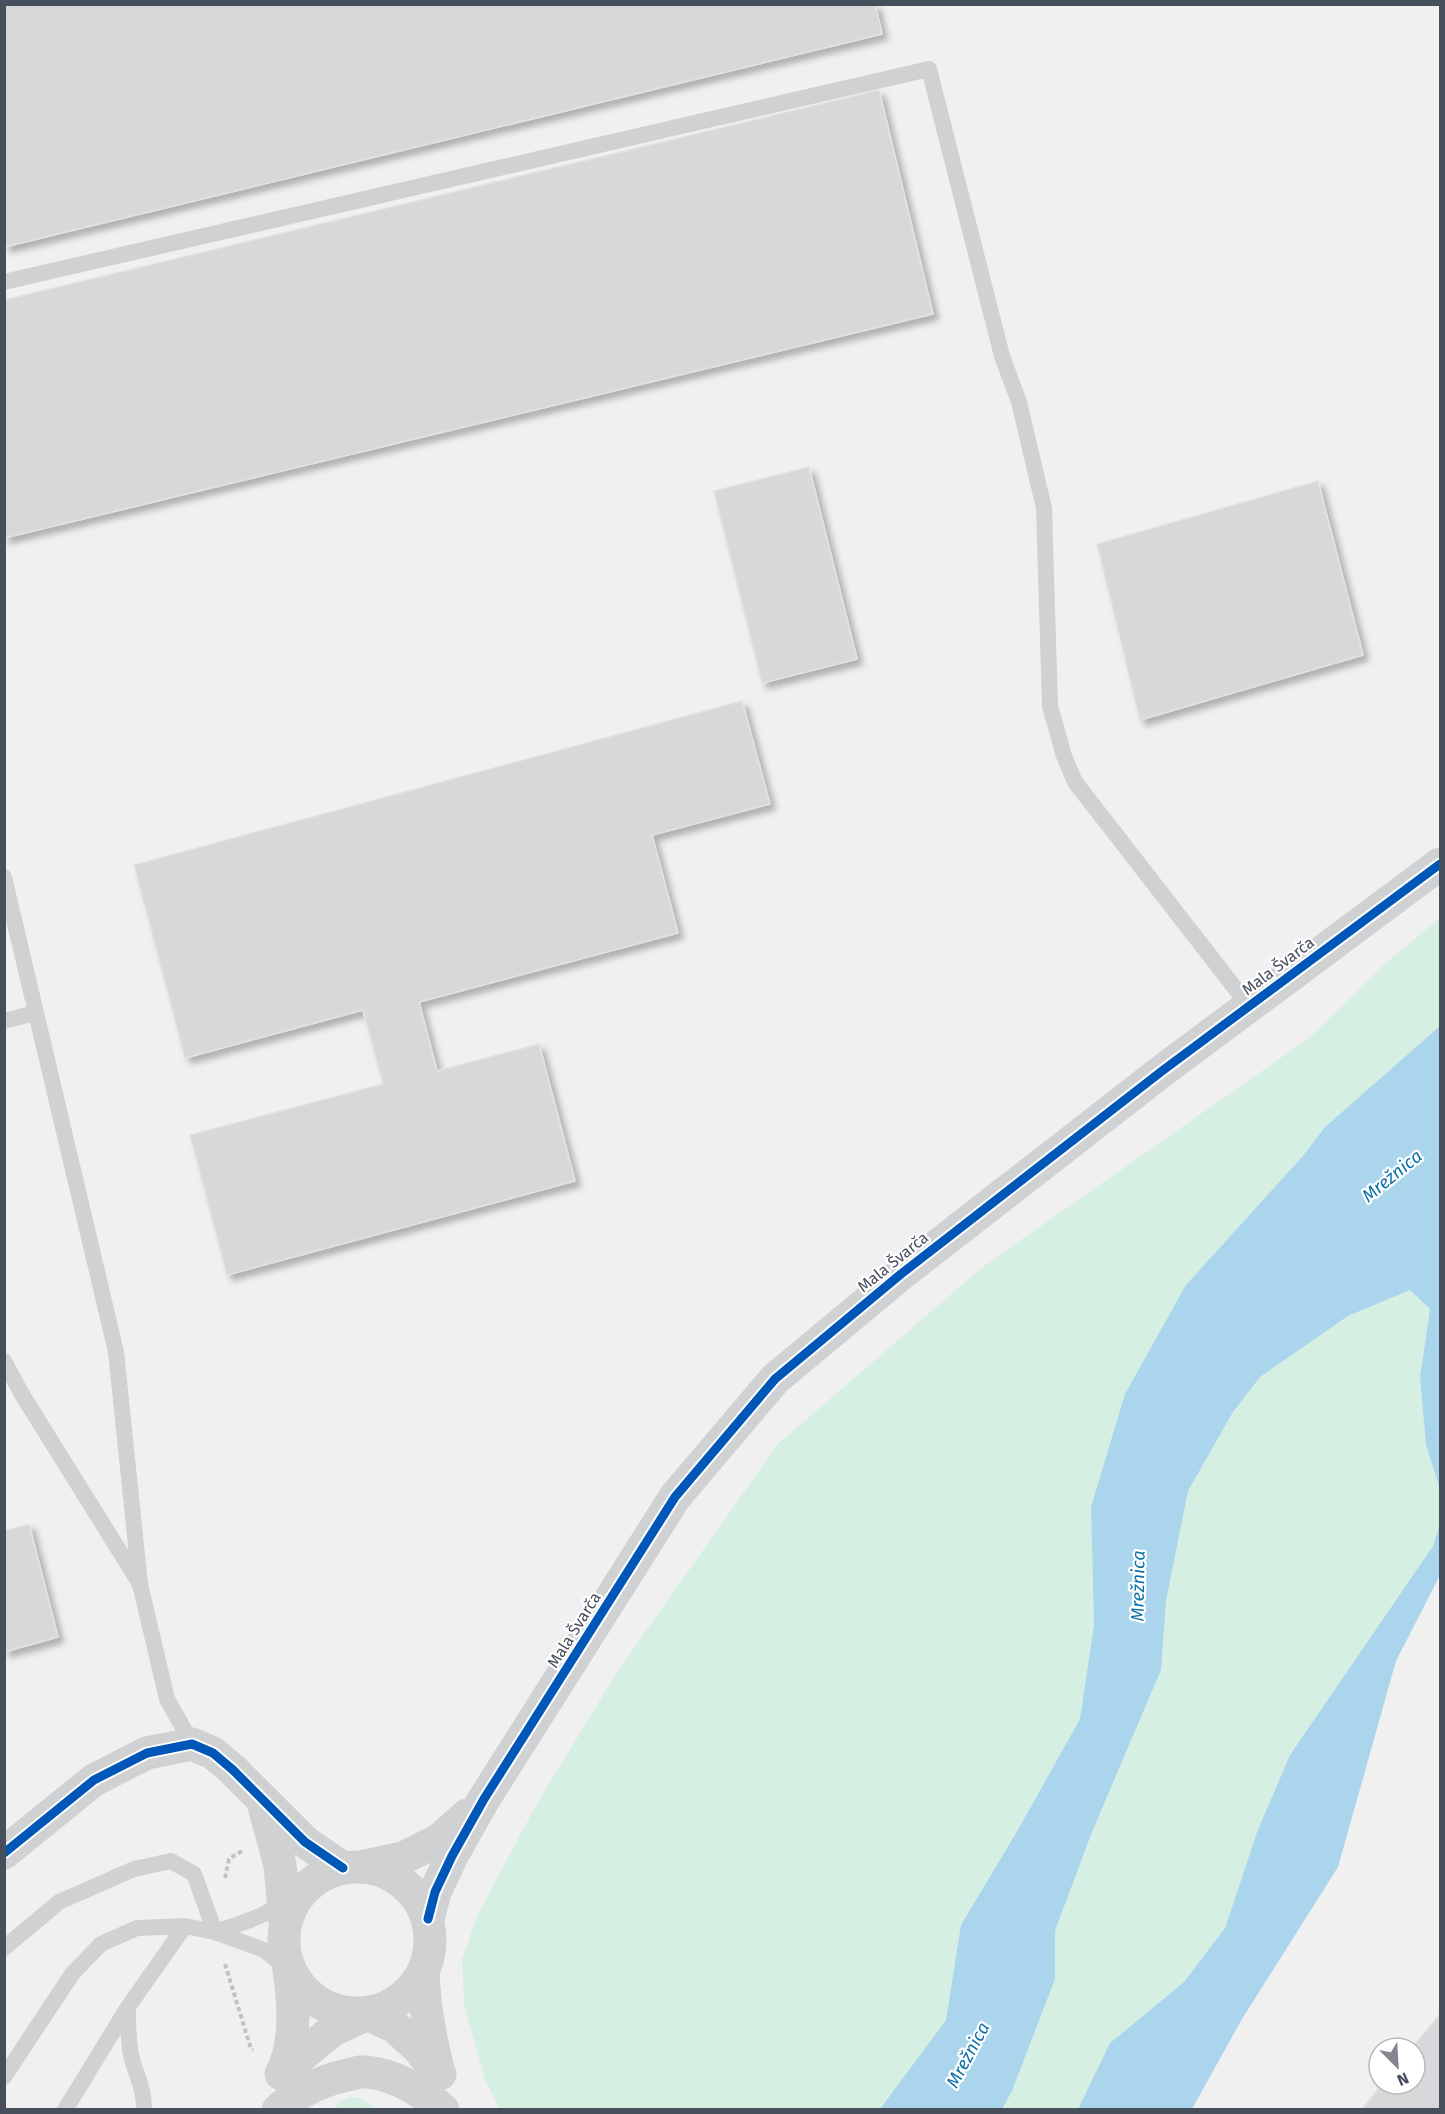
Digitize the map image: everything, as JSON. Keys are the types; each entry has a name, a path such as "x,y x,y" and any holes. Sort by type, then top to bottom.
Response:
{"street":[{"name":"Mala Švarča","path":"484,1799 675,1497 775,1379 901,1274 1162,1071 1440,864"},
{"path":"4,1853 94,1780 147,1753 192,1744 213,1753 233,1770 305,1842 352,1867 379,1870 403,1883 420,1903 428,1919 431,1937 429,1956 423,1972 410,1992 390,2006 367,2013 333,2030 284,2070"},
{"path":"292,1905 323,1875 403,1858 439,1840 484,1799"},
{"path":"428,1919 435,1892 484,1799"},
{"path":"262,1801 292,1905 283,1946 293,1999 292,2032 284,2070 262,2109"},
{"path":"289,1970 302,1990 321,2005 343,2013 367,2013 395,2027 417,2047 440,2074"},
{"path":"423,1972 429,2034 440,2074 456,2109"},
{"path":"278,2109 307,2088 333,2078 364,2072 396,2079 430,2098 443,2109"}],"lane":[{"path":"4,282 929,69 1002,356 1019,402 1044,508 1050,706 1064,756 1075,783 1250,1006"},
{"path":"4,877 116,1352 140,1584 167,1699 192,1744"},
{"path":"4,1021 35,1013"},
{"path":"4,1361 22,1396 140,1584"},
{"path":"4,1948 59,1902 134,1869 171,1861 194,1874 215,1932"},
{"path":"215,1932 253,1921 292,1905"},
{"path":"65,2109 128,2007 185,1926"},
{"path":"4,2077 72,1974 101,1944 137,1928 185,1926 215,1932 264,1950 289,1970"},
{"path":"128,2007 128,2033 132,2057 141,2085 144,2109"}],"path":[{"path":"271,1832 229,1859 215,1932 251,2049 284,2070"}],"green space":[{"path":"1440,918 1440,1026 1325,1127 1302,1157 1186,1285 1091,1507 1094,1625 1080,1719 961,1925 946,2020 880,2109 499,2109 485,2079 464,2005 462,1959 478,1914 534,1809 617,1672 778,1444 985,1265 1309,1038 1388,961"},
{"path":"1410,1290 1430,1309 1420,1377 1426,1445 1440,1489 1440,1524 1433,1546 1290,1755 1257,1832 1225,1928 1184,1982 1110,2043 1078,2109 1002,2110 1012,2091 1055,1979 1055,1931 1092,1832 1161,1670 1166,1601 1188,1491 1233,1412 1260,1377 1348,1316"},
{"path":"349,2097 360,2098 376,2109 335,2109 339,2102"}],"water":[{"name":"Mrežnica","path":"1440,1026 1440,1489 1426,1445 1420,1377 1430,1309 1410,1290 1348,1316 1260,1377 1233,1412 1188,1491 1166,1601 1161,1670 1092,1832 1055,1931 1055,1979 1012,2091 1002,2109 880,2109 946,2020 961,1925 1080,1719 1094,1625 1091,1507 1125,1394 1186,1285 1302,1157 1325,1127"},
{"path":"1440,1524 1440,1575 1396,1661 1338,1867 1242,2019 1192,2109 1078,2109 1110,2043 1184,1982 1225,1928 1257,1832 1290,1755 1433,1546"}],"building":[{"path":"4,4 875,4 882,34 4,247"},
{"path":"879,90 933,314 4,538 4,300"},
{"path":"809,467 857,659 762,683 714,491"},
{"path":"1318,481 1363,655 1140,720 1097,544"},
{"path":"742,701 770,804 652,835 678,933 419,1002 437,1071 539,1044 575,1181 227,1275 190,1135 383,1084 363,1010 185,1058 134,865"},
{"path":"29,1524 58,1637 4,1652 4,1531"},
{"path":"1440,2014 1440,2110 1361,2110 1372,2096 1427,2096 1427,2036 1422,2036"}],"cycle path":[{"path":"428,1919 435,1892 484,1799 675,1497 775,1379 901,1274 1162,1071 1440,864"},
{"path":"4,1853 94,1780 147,1753 192,1744 213,1753 305,1842 343,1868"}]}
